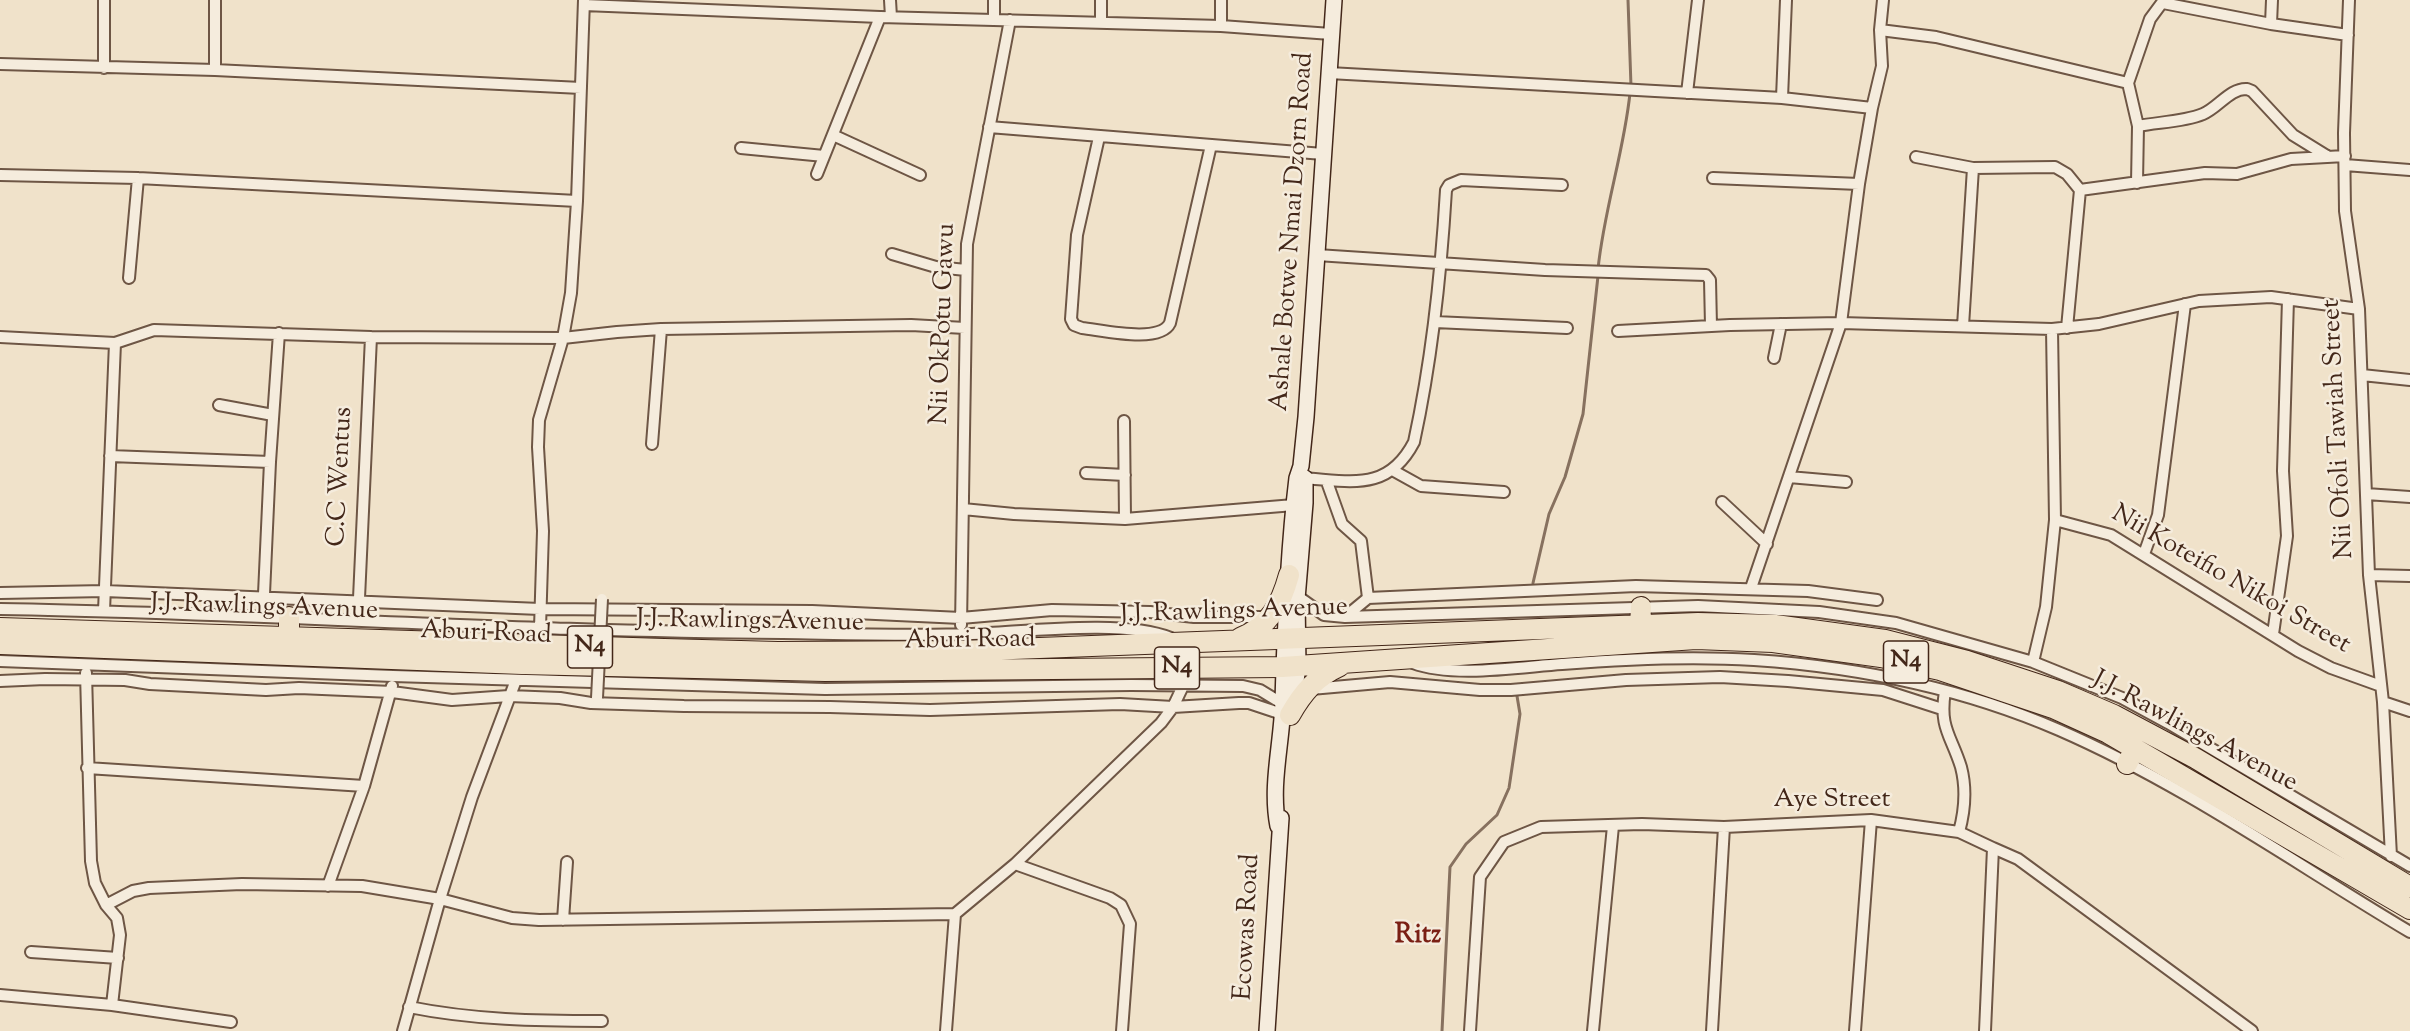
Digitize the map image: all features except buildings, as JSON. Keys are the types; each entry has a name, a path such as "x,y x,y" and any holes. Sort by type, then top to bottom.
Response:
{"highway":[{"path":"1236,640 1254,633 1271,616 1283,598 1288,575"},
{"name":"J.J. Rawlings Avenue","path":"0,628 290,637 779,643 960,651 1236,640 1291,652 1381,635 1641,616 1698,623 1776,626 1886,640 2061,683 2114,715 2195,758 2410,887"},
{"path":"290,617 290,637"},
{"name":"J.J. Rawlings Avenue","path":"1402,659 1696,639 1773,642 1826,658 1881,657 1962,676 2053,708 2108,733 2131,756 2355,888 2410,909"},
{"name":"Aburi Road","path":"0,644 325,665 522,664 825,671 951,679 1223,667 1291,652 1346,663 1402,659"},
{"path":"1284,716 1305,690 1322,675 1346,663"}],"main road":[{"name":"Ashale Botwe Nmai Dzorn Road","path":"1301,474 1334,0"},
{"path":"1291,652 1288,575 1294,505 1301,474"},
{"path":"1291,652 1305,503 1301,474"},
{"name":"Ecowas Road","path":"1267,1031 1278,826 1282,813 1284,716 1291,652"}],"street":[{"path":"104,0 104,68"},
{"path":"215,0 215,70"},
{"path":"817,174 885,17 890,0"},
{"path":"994,0 994,20"},
{"path":"1101,0 1101,23"},
{"path":"1221,0 1221,26"},
{"path":"1687,93 1698,0 1690,0"},
{"path":"1782,98 1786,0"},
{"path":"1751,588 1841,323 1859,184 1882,66 1880,30 1883,0"},
{"path":"2271,24 2272,0"},
{"name":"Nii Ofoli Tawiah Street","path":"2349,0 2345,211 2359,309 2369,575 2384,702 2391,856"},
{"path":"540,628 543,531 538,447 539,420 563,338 572,293 584,2 885,17 1221,26 1331,34"},
{"path":"2137,183 2138,126 2128,83 2150,19 2164,2 2271,24 2348,35"},
{"name":"Nii OkPotu Gawu","path":"960,634 967,244 973,201 1010,20"},
{"path":"1880,30 1936,37 2128,83"},
{"path":"0,64 215,70 581,88"},
{"path":"1329,73 1782,98 1872,108"},
{"path":"2138,126 2203,114 2214,109 2235,92 2247,89 2252,91 2293,135 2326,156 2345,161 2410,170"},
{"path":"989,127 1323,154"},
{"path":"833,135 920,175"},
{"path":"1099,137 1077,235 1071,319 1074,325 1082,328 1149,335 1168,328 1170,323 1211,146"},
{"path":"741,148 824,156"},
{"path":"2080,190 2205,173 2237,174 2291,159 2326,156"},
{"path":"1916,157 1973,168 2055,167 2067,174 2080,190 2067,328"},
{"path":"1963,326 1973,168"},
{"path":"0,175 138,178 577,201"},
{"path":"129,278 138,178"},
{"path":"1713,178 1859,184"},
{"path":"1301,474 1327,482 1353,482 1374,478 1394,471 1405,459 1414,442 1435,322 1442,262 1446,190 1449,185 1461,180 1562,185"},
{"path":"891,254 936,267 966,270"},
{"path":"1317,255 1545,270 1706,275 1710,280 1711,326"},
{"path":"1618,331 1841,323 2052,330 2133,317 2185,304 2271,297 2359,309"},
{"path":"2273,634 2287,536 2283,471 2288,299"},
{"path":"2144,554 2158,515 2185,304"},
{"path":"1435,322 1567,328"},
{"path":"1774,358 1781,324"},
{"path":"0,337 115,343 154,330 371,337 563,338 661,329 911,326 965,328"},
{"path":"652,444 661,329"},
{"path":"2033,662 2046,607 2055,520 2052,330"},
{"path":"263,616 279,333"},
{"name":"C.C Wentus","path":"358,620 371,337"},
{"path":"104,611 115,343"},
{"path":"2362,375 2410,380"},
{"path":"219,405 273,415"},
{"path":"1124,421 1125,519"},
{"path":"110,456 270,462"},
{"path":"1394,471 1421,486 1504,492"},
{"path":"1086,473 1125,475"},
{"path":"1789,477 1846,482"},
{"path":"1327,482 1342,524 1361,541 1368,598"},
{"path":"2366,494 2410,496"},
{"path":"1722,502 1767,544"},
{"path":"963,508 1014,514 1125,519 1294,505"},
{"name":"Nii Koteifio Nikoi Street","path":"2055,520 2111,535 2298,651 2331,668 2381,686"},
{"path":"2369,575 2410,576"},
{"path":"1345,617 1368,598 1636,586 1808,591 1877,600"},
{"path":"0,593 105,591 540,609 812,611 961,618 1073,610 1150,612 1194,618 1271,616"},
{"path":"597,698 602,599"},
{"path":"1297,599 1303,600 1324,615 1345,617 1641,616 1698,606 1819,612 1896,622 2033,662 2061,683 2122,698 2410,866"},
{"path":"0,609 641,630 779,643 1095,629 1145,631 1180,642"},
{"path":"641,630 642,618"},
{"path":"1826,658 1872,673 1945,691 2025,717 2086,743 2131,756"},
{"path":"0,661 325,665 393,676 825,689 951,679 1243,686 1260,690 1284,716"},
{"path":"86,663 91,861 95,883 106,905 117,918 120,935 112,1005"},
{"path":"328,886 364,786 392,692 393,676"},
{"path":"1305,690 1347,684 1390,682 1480,690 1511,690 1626,680 1720,677 1883,690 1942,709"},
{"path":"0,681 86,679 266,690 299,688 392,692 452,700 508,696 666,706 930,710 1120,704 1173,707 1239,703 1260,706 1284,716"},
{"path":"403,1031 440,899 472,797 508,696 516,680"},
{"path":"666,685 666,706"},
{"path":"106,905 133,891 149,888 242,884 362,886 440,899 512,918 563,920 955,914 1015,864 1161,723 1173,707 1183,686"},
{"path":"1945,691 1942,709 1944,724 1961,767 1965,794 1966,808 1959,832"},
{"path":"2384,702 2410,711"},
{"path":"87,768 364,786"},
{"path":"1855,1031 1871,820"},
{"name":"Aye Street","path":"1470,1031 1480,876 1504,842 1541,827 1725,827 1871,820 1959,832 2018,859 2252,1031"},
{"path":"1593,1031 1613,826"},
{"path":"1712,1031 1725,827"},
{"path":"1985,1031 1993,848"},
{"path":"563,920 567,862"},
{"path":"1015,864 1110,898 1121,905 1130,924 1122,1031"},
{"path":"2355,888 2410,932"},
{"path":"946,1031 955,914"},
{"path":"31,952 118,958"},
{"path":"0,995 112,1005 231,1022"},
{"path":"409,1007 447,1014 528,1021 602,1022"}],"waterway":[{"path":"1628,0 1631,86"},
{"path":"1598,269 1630,93"},
{"path":"1533,583 1549,514 1565,477 1583,414 1598,276"},
{"path":"1442,1031 1450,867 1466,844 1497,815 1509,788 1520,714 1517,696"}],"district":[{"name":"Ritz","path":"1418,937"}]}
